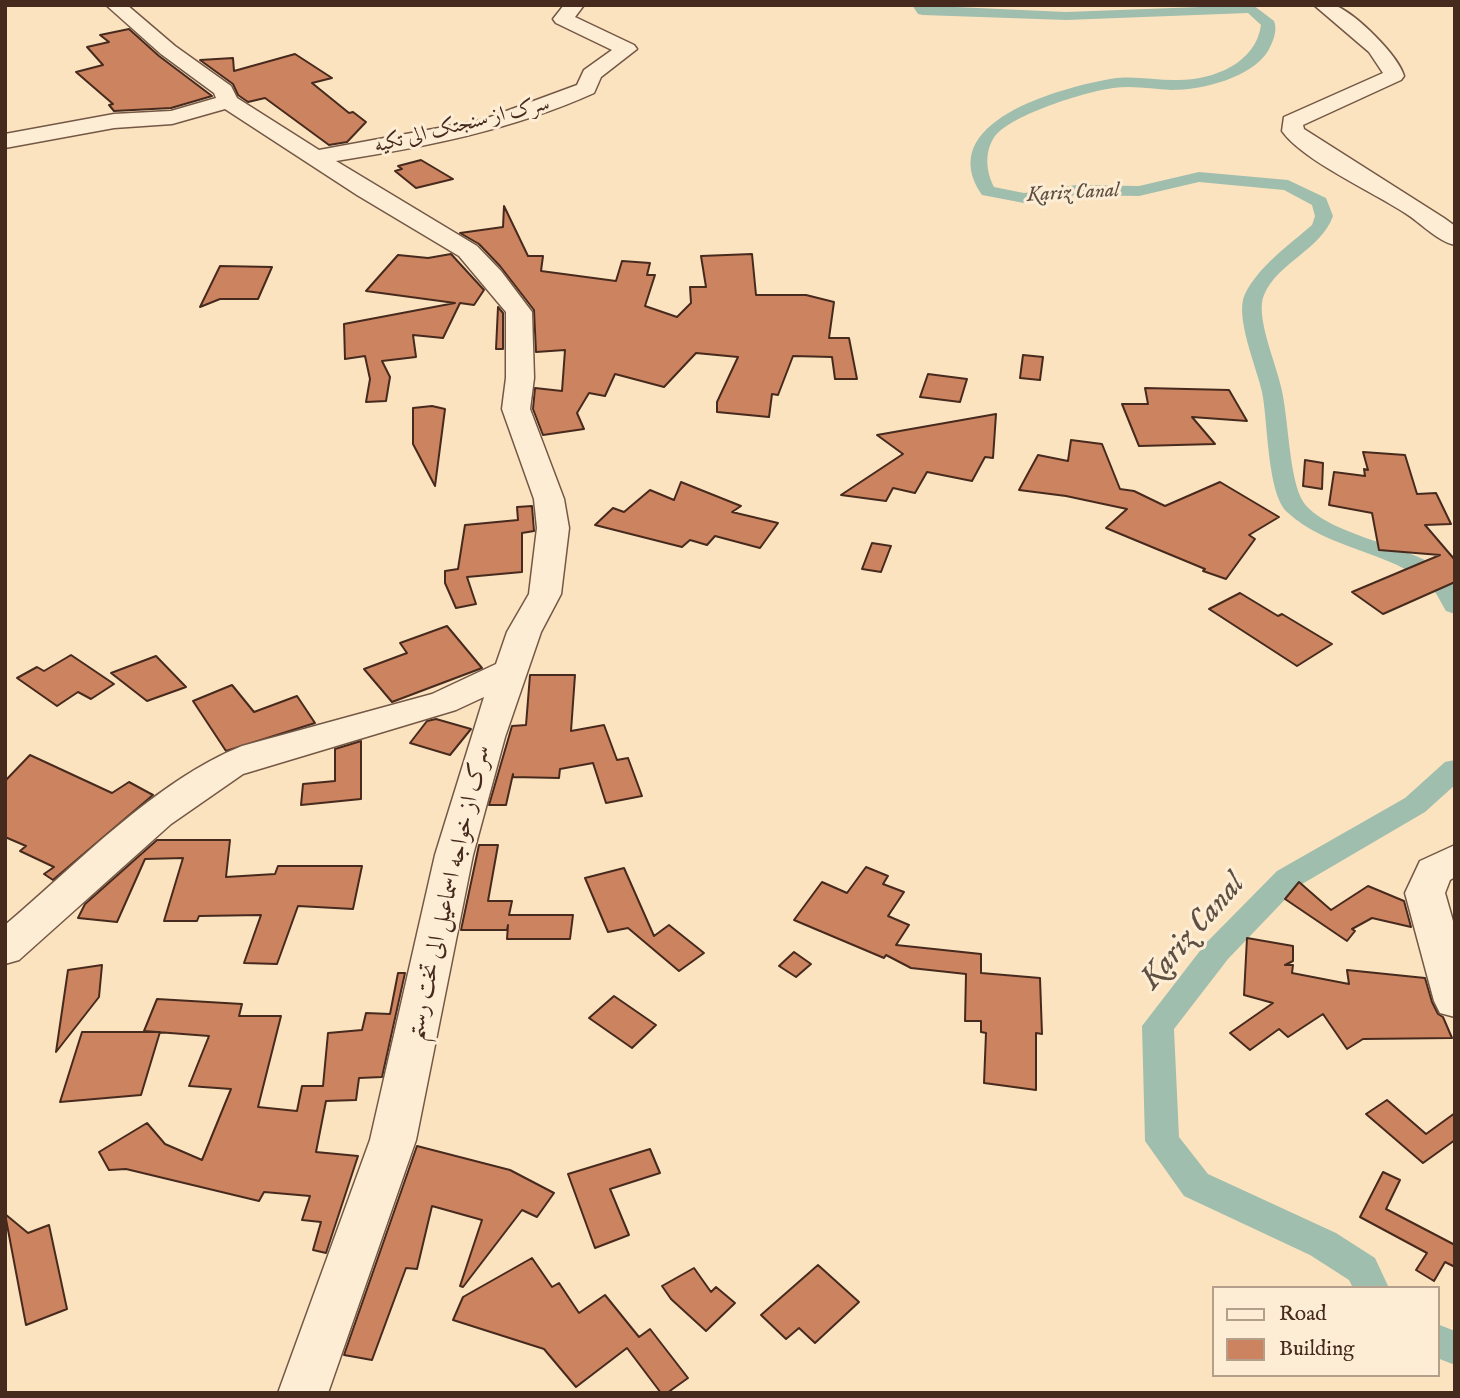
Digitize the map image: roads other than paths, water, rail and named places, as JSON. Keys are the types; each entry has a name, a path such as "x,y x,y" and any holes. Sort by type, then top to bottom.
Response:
{"street":[{"name":"سرک از خواجه اسماعیل الی تخت رستم","path":"115,5 168,50 225,90 228,101 314,158 468,251 519,312 520,378 516,409 549,499 553,528 545,594 524,632 486,737 454,855 393,1140 303,1393"},
{"name":"سرک از سنجتک الی تکیه","path":"314,158 464,129 542,109 587,89 591,75 627,49 564,19 575,5"},
{"path":"1323,5 1381,52 1394,67 1394,76 1384,83 1292,122 1293,131 1358,176 1416,207 1455,239"},
{"path":"5,141 114,121 172,117 228,101"},
{"path":"5,949 158,815 230,765 255,755 331,736 444,702 510,671"},
{"path":"1455,859 1434,871 1425,893 1455,1001"}],"waterway":[{"name":"Kariz Canal","path":"919,5 923,11 1066,16 1251,9 1269,24 1265,42 1255,58 1250,63 1220,76 1181,85 1112,83 1066,96 1010,118 989,133 981,147 978,162 980,177 988,191 1024,198 1076,190 1139,191 1199,177 1288,185 1320,202 1324,216 1320,227 1273,269 1254,295 1251,312 1273,394 1284,477 1294,506 1330,532 1417,566 1440,581 1455,606"},
{"name":"Kariz Canal","path":"1370,1286 1362,1269 1323,1244 1196,1185 1162,1141 1158,1026 1217,951 1287,879 1415,805 1455,769"},
{"name":"Kariz Canal","path":"1439,1342 1455,1348"}]}
